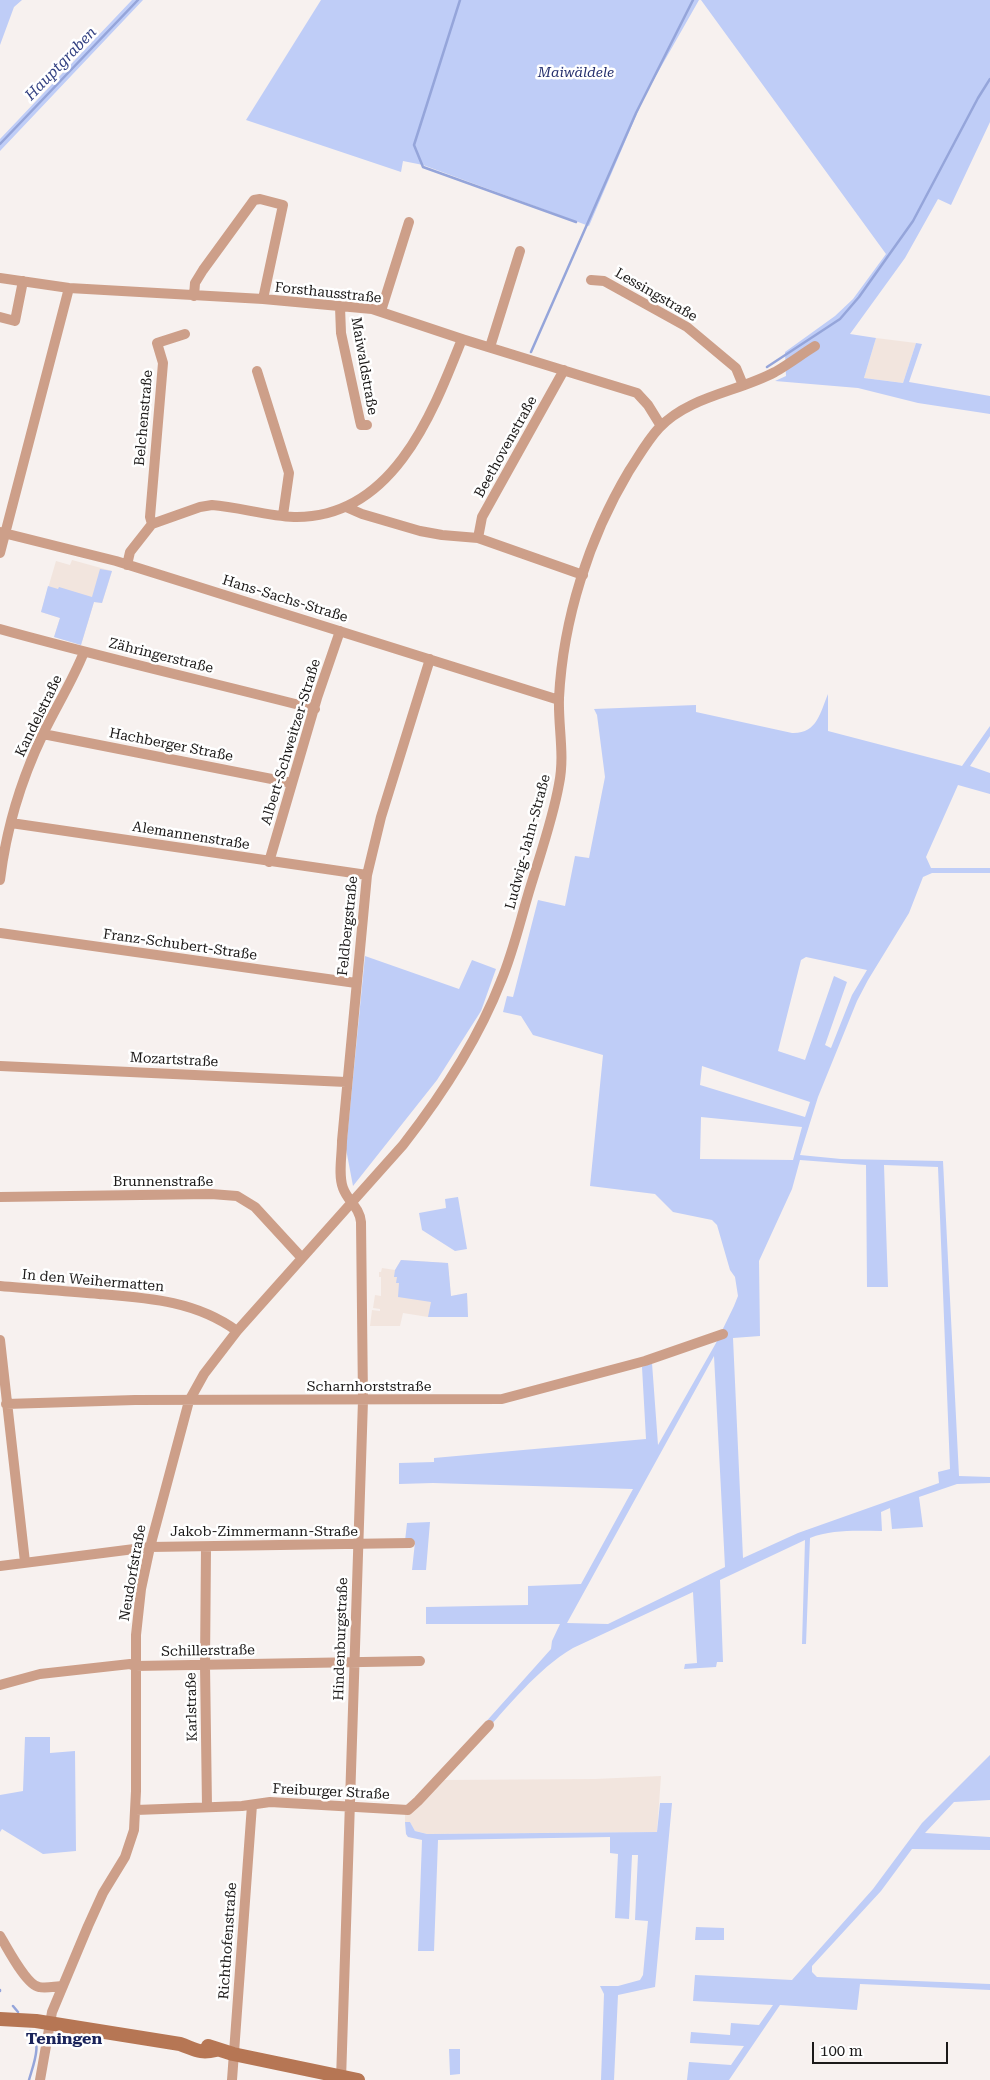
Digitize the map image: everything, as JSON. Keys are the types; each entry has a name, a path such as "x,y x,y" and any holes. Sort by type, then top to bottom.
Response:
{"main road":[{"path":"0,2019 30,2020 183,2045 192,2042 200,2043 216,2050 233,2054 341,2078 358,2080"}],"street":[{"path":"194,296 196,283 203,270 254,200 260,199 283,205 264,299"},
{"path":"381,311 409,222"},
{"path":"490,347 520,251"},
{"name":"Forsthausstraße","path":"0,278 68,288 264,299 381,311 462,339 637,393 648,405 661,426"},
{"name":"Lessingstraße","path":"591,280 604,281 688,328 736,368 743,385"},
{"path":"0,317 15,321 23,281"},
{"path":"0,553 3,532 68,288"},
{"name":"Maiwaldstraße","path":"340,307 341,333 360,421 361,425 367,425"},
{"name":"Belchenstraße","path":"152,524 150,517 163,363 157,344 185,334"},
{"path":"127,565 130,552 152,524 200,507 212,505 293,517 312,515 346,507 375,488 395,468 416,441 436,405 462,339"},
{"name":"Ludwig-Jahn-Straße","path":"352,1201 403,1145 426,1115 463,1058 502,980 547,832 559,784 562,763 559,700 562,665 573,610 602,519 646,444 661,426 680,412 704,399 774,372 815,346"},
{"name":"Beethovenstraße","path":"478,538 482,517 564,370"},
{"path":"257,371 289,473 283,515"},
{"path":"346,507 362,514 420,531 442,536 478,538 583,575"},
{"name":"Hans-Sachs-Straße","path":"3,532 127,565 559,700"},
{"name":"Zähringerstraße","path":"0,629 84,652 120,659 315,709"},
{"name":"Albert-Schweitzer-Straße","path":"269,862 340,631"},
{"name":"Kandelstraße","path":"0,880 3,855 25,777 43,734 84,652"},
{"name":"Feldbergstraße","path":"352,1201 345,1193 341,1181 346,1082 367,875 381,817 430,659"},
{"name":"Hachberger Straße","path":"43,734 292,783"},
{"name":"Alemannenstraße","path":"11,823 367,875"},
{"name":"Franz-Schubert-Straße","path":"0,933 356,983"},
{"name":"Mozartstraße","path":"0,1066 346,1082"},
{"name":"Brunnenstraße","path":"0,1197 212,1194 237,1196 255,1207 301,1258"},
{"name":"Neudorfstraße","path":"40,2080 50,2023 63,1986 103,1893 125,1857 134,1830 136,1810 136,1635 141,1589 188,1401 204,1374 237,1331 352,1201"},
{"name":"Hindenburgstraße","path":"341,2078 363,1400 361,1222 360,1214 352,1201"},
{"name":"In den Weihermatten","path":"0,1286 161,1300 199,1309 223,1321 237,1331"},
{"name":"Scharnhorststraße","path":"6,1404 502,1399 645,1361 723,1334"},
{"path":"0,1340 25,1562"},
{"name":"Jakob-Zimmermann-Straße","path":"0,1566 150,1547 410,1543"},
{"name":"Karlstraße","path":"206,1547 207,1807"},
{"name":"Schillerstraße","path":"0,1685 40,1674 76,1668 130,1664 136,1666 420,1661"},
{"name":"Freiburger Straße","path":"136,1810 270,1802 408,1810 489,1725"},
{"name":"Richthofenstraße","path":"232,2080 252,1804"},
{"path":"0,1936 32,1984 38,1987 63,1986"}],"shaded area":[{"path":"876,338 916,343 903,383 864,378"},
{"path":"72,560 112,571 102,603 94,602 81,645 54,637 60,618 41,612 56,561 70,565"},
{"path":"401,1260 448,1263 451,1296 467,1293 468,1317 428,1317 403,1313 400,1326 370,1326 372,1310 380,1311 380,1309 373,1308 375,1295 381,1296 381,1277 379,1277 379,1272 381,1272 382,1268 395,1270"},
{"path":"661,1776 657,1832 427,1834 415,1831 410,1822 405,1822 405,1813 442,1780 595,1779"}],"green space":[{"path":"0,0 22,0 14,7 0,45"},
{"path":"132,0 143,0 0,151 0,139"},
{"name":"Maiwäldele","path":"321,0 699,0 645,95 589,226 423,165 403,161 401,172 246,120"},
{"path":"701,0 990,0 990,122 951,205 938,199 905,258 850,334 876,338 864,378 903,383 916,343 922,344 909,382 990,396 990,414 918,403 858,388 775,381 786,376 785,352 835,316 853,299 886,254"},
{"path":"100,569 112,571 102,603 94,602 81,645 54,637 60,618 41,612 48,586 58,589 59,587 92,597"},
{"path":"828,694 828,731 962,766 990,726 990,736 970,766 990,773 990,794 958,785 926,857 931,868 990,868 990,873 932,873 923,877 909,913 857,1001 818,1097 800,1155 841,1159 943,1161 959,1476 990,1477 990,1483 957,1484 919,1497 923,1527 892,1529 890,1508 881,1512 882,1531 836,1532 810,1538 806,1644 802,1644 805,1540 720,1580 723,1662 717,1662 716,1667 684,1669 685,1664 697,1663 693,1592 573,1648 535,1678 480,1737 475,1734 551,1649 552,1641 560,1624 426,1624 426,1607 528,1605 528,1586 581,1584 633,1489 433,1483 399,1484 399,1463 434,1462 434,1458 646,1439 642,1367 652,1363 658,1445 716,1343 738,1296 735,1277 730,1270 717,1225 712,1220 673,1212 655,1194 590,1186 603,1055 533,1035 521,1016 503,1012 507,996 513,997 538,900 565,906 575,856 589,858 605,777 597,715 594,709 696,705 696,712 792,733 807,730 812,726 820,715","holes":["806,957 867,970 852,995 831,1048 825,1045 847,982 834,976 805,1060 778,1051 801,960","702,1066 810,1102 805,1117 700,1085","701,1117 802,1127 793,1160 700,1159","800,1160 866,1165 867,1287 888,1287 884,1165 938,1167 950,1469 938,1472 939,1483 798,1533 743,1558 733,1338 760,1336 759,1261 792,1189","714,1356 725,1567 608,1624 567,1623"]},
{"path":"365,956 459,989 472,960 496,969 481,1011 437,1080 353,1186 346,1149"},
{"path":"458,1197 467,1249 455,1251 422,1230 419,1213 446,1208 445,1199"},
{"path":"401,1260 448,1263 451,1296 467,1293 468,1317 428,1317 431,1302 398,1297 399,1283 396,1283 397,1277 394,1277 395,1270"},
{"path":"430,1522 426,1570 412,1570 415,1542 405,1541 407,1523"},
{"path":"25,1737 50,1737 50,1753 75,1751 76,1851 43,1854 2,1829 0,1832 0,1795 23,1791"},
{"path":"990,1755 990,1800 954,1802 925,1833 990,1837 990,1850 912,1849 881,1891 812,1966 812,1972 817,1977 990,1984 990,1990 860,1984 857,2010 780,2005 729,2080 687,2080 689,2062 731,2065 744,2046 690,2043 691,2032 730,2035 731,2023 759,2025 773,2005 693,2001 695,1975 792,1980 873,1889 922,1823"},
{"path":"660,1803 672,1803 655,1987 618,1995 614,2080 601,2080 604,1994 600,1986 618,1986 640,1980 643,1975 648,1921 635,1920 638,1855 632,1855 629,1919 615,1918 618,1854 610,1853 610,1837 438,1840 434,1951 418,1951 422,1840 408,1837 405,1822 410,1822 415,1831 427,1834 657,1832"},
{"path":"696,1927 724,1928 724,1940 695,1940"},
{"path":"449,2049 460,2049 460,2074 450,2075"}],"waterway":[{"name":"Hauptgraben","path":"0,144 138,0"},
{"path":"460,0 414,145 423,167 576,222"},
{"path":"531,352 636,113 693,0"},
{"path":"767,367 840,319 859,297 913,221 990,79"},
{"path":"13,2006 18,2012"},
{"path":"29,2080 36,2054 36,2042 30,2031"}],"district":[{"name":"Teningen","path":"64,2039"}]}
